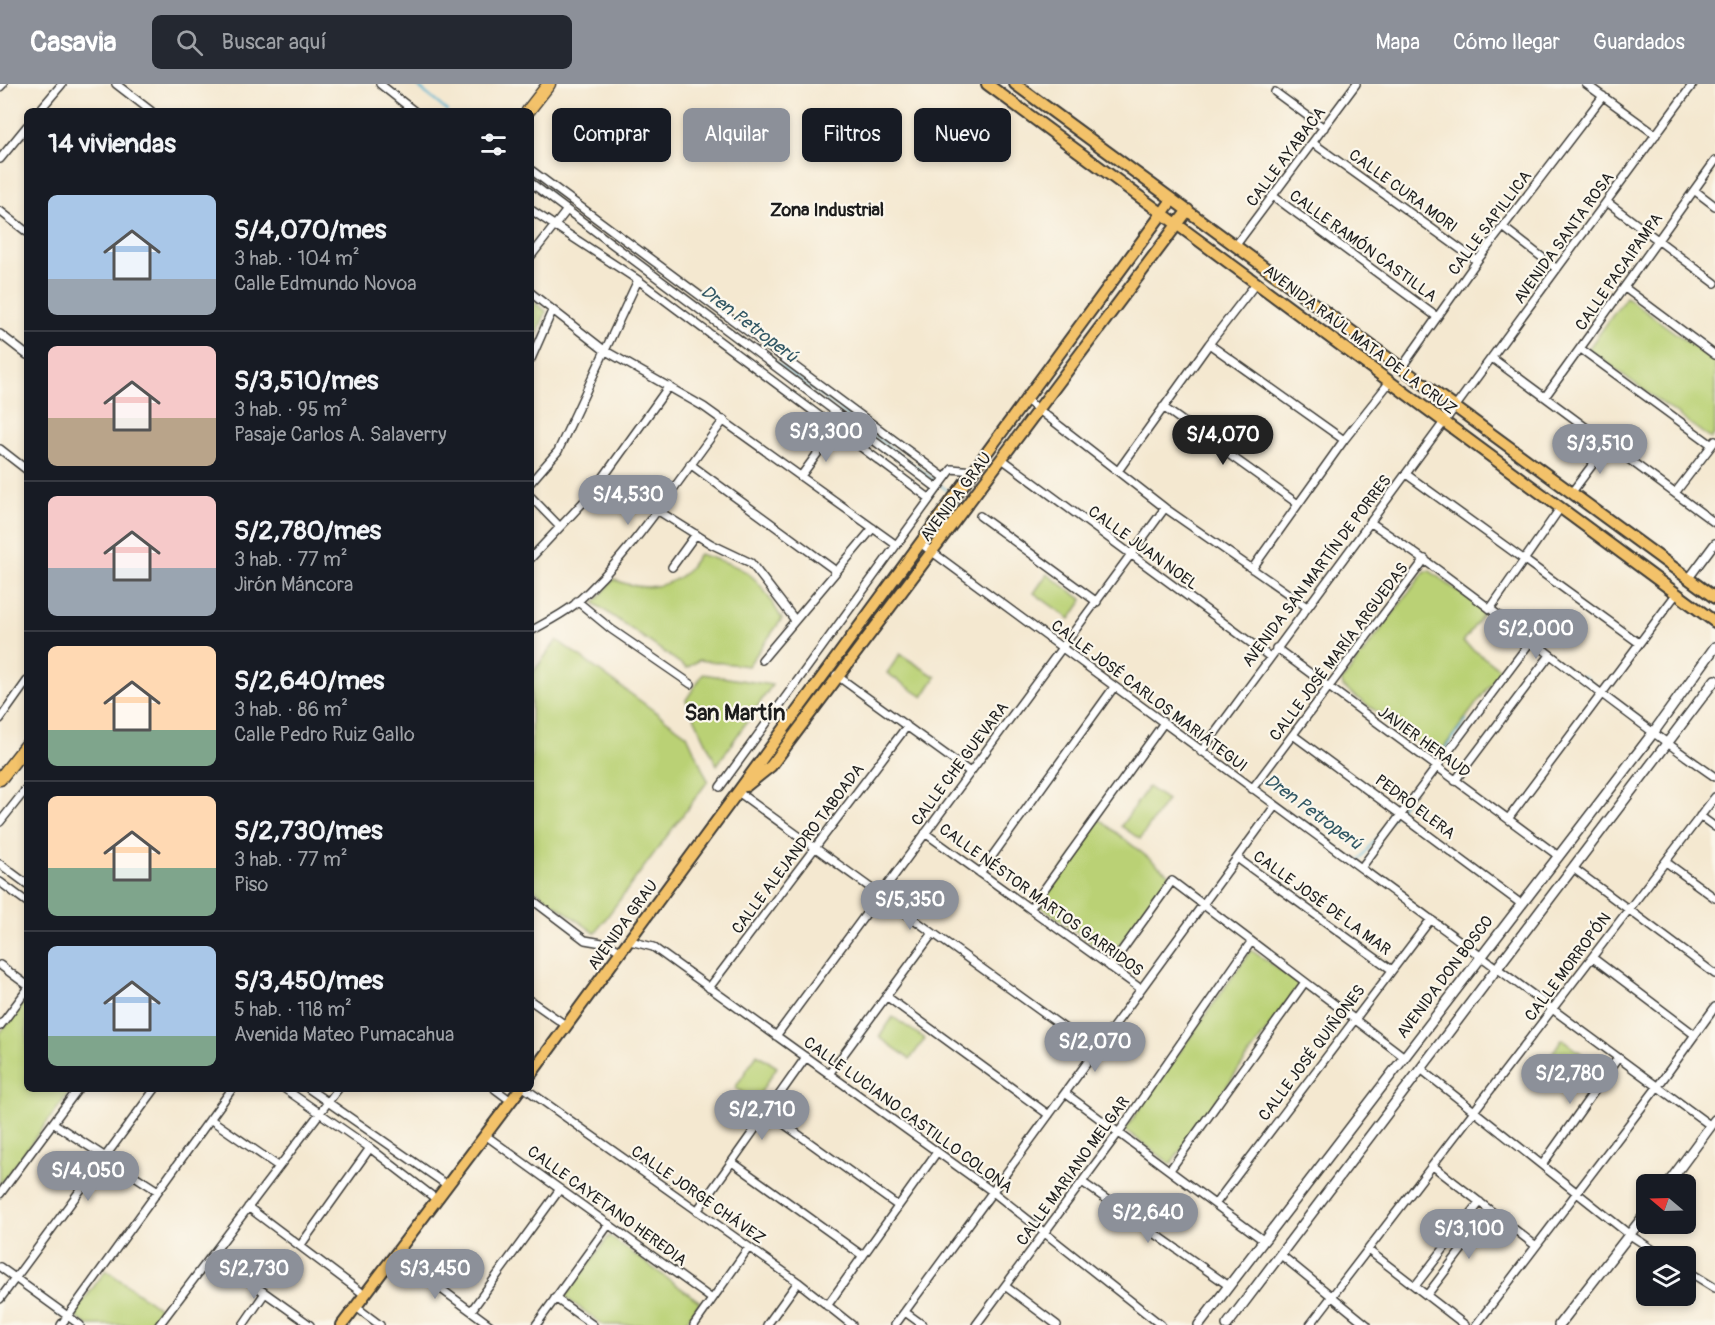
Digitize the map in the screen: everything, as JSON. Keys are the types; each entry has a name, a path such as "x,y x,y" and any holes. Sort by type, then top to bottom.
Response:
{"highway":[{"path":"530,108 549,84"},
{"path":"0,779 6,764 24,748"}],"main road":[{"name":"AVENIDA RAÚL MATA DE LA CRUZ","path":"987,84 1715,622"},
{"name":"AVENIDA RAÚL MATA DE LA CRUZ","path":"1014,84 1715,597"},
{"name":"AVENIDA GRAU","path":"534,1070 1172,200"},
{"name":"AVENIDA GRAU","path":"738,792 771,766 840,677 1188,210"},
{"path":"342,1325 518,1092"}],"street":[{"path":"42,108 62,84"},
{"path":"116,84 148,108"},
{"path":"380,84 410,108"},
{"name":"CALLE AYABACA","path":"1236,245 1356,84"},
{"path":"1586,84 1656,135"},
{"name":"AVENIDA SANTA ROSA","path":"1455,407 1693,84"},
{"path":"1275,92 1324,128"},
{"name":"CALLE SAPILLICA","path":"1402,367 1477,261 1603,96"},
{"path":"0,159 24,130"},
{"name":"CALLE CURA MORI","path":"1313,143 1477,261"},
{"name":"CALLE PACAIPAMPA","path":"1545,397 1715,161"},
{"path":"534,172 945,478"},
{"path":"534,185 937,488"},
{"path":"1694,190 1715,206"},
{"name":"CALLE RAMÓN CASTILLA","path":"1273,196 1437,317"},
{"path":"1607,202 1715,283"},
{"path":"534,252 567,210"},
{"path":"0,211 24,230"},
{"path":"534,212 638,280 929,498"},
{"path":"1503,227 1557,269"},
{"path":"534,479 558,451 638,280"},
{"path":"1118,471 1209,344 1257,282"},
{"path":"1624,288 1715,355"},
{"path":"534,296 604,350 724,420 895,544"},
{"path":"534,352 552,311"},
{"path":"0,334 24,353"},
{"path":"1209,344 1344,440"},
{"path":"1581,349 1713,443 1675,493"},
{"path":"1492,358 1715,523"},
{"path":"1252,569 1344,440 1389,383"},
{"path":"534,555 592,493 669,386"},
{"path":"1025,399 1165,508 1307,607"},
{"path":"1163,407 1298,504"},
{"name":"AVENIDA SAN MARTÍN DE PORRES","path":"1201,752 1455,407"},
{"path":"534,629 578,601 601,578 657,510 724,420"},
{"path":"801,476 831,435"},
{"path":"1572,492 1608,444"},
{"path":"0,449 24,468"},
{"name":"CALLE JUAN NOEL","path":"1002,459 1270,657"},
{"path":"690,464 836,571"},
{"path":"720,787 895,544 952,469 973,471"},
{"path":"1406,474 1639,643"},
{"path":"534,500 560,527"},
{"path":"1490,609 1561,507"},
{"name":"CALLE CHE GUEVARA","path":"776,1036 1165,508"},
{"path":"657,510 751,563 795,620"},
{"path":"980,516 1097,602"},
{"path":"1370,522 1425,560 1653,733 1715,777"},
{"path":"762,660 873,528"},
{"path":"672,567 696,534"},
{"name":"CALLE JOSÉ CARLOS MARIÁTEGUI","path":"920,543 1618,1058 1713,1123"},
{"path":"1689,578 1715,543"},
{"name":"CALLE JOSÉ MARÍA ARGUEDAS","path":"1252,789 1425,560"},
{"path":"1508,819 1677,593"},
{"path":"578,601 611,629 691,684"},
{"path":"1361,868 1531,641"},
{"name":"AVENIDA DON BOSCO","path":"1199,1325 1520,903 1653,733 1715,647"},
{"name":"JAVIER HERAUD","path":"1276,648 1557,855"},
{"path":"1455,781 1551,655"},
{"path":"827,668 970,772"},
{"path":"1227,1325 1715,680"},
{"path":"0,718 24,685"},
{"path":"980,873 1114,687"},
{"path":"1030,909 1163,724"},
{"name":"CALLE ALEJANDRO TABOADA","path":"709,988 908,726"},
{"name":"PEDRO ELERA","path":"1293,735 1520,903"},
{"path":"738,792 1096,1051"},
{"name":"CALLE MORROPÓN","path":"1310,1325 1715,797"},
{"path":"0,822 24,798"},
{"path":"896,1325 1275,806"},
{"path":"1700,816 1715,827"},
{"name":"CALLE NÉSTOR MARTOS GARRIDOS","path":"925,833 1141,989"},
{"name":"CALLE JOSÉ DE LA MAR","path":"1237,858 1392,970"},
{"path":"1666,862 1715,898"},
{"path":"0,864 24,882"},
{"path":"1573,868 1630,908 1715,974"},
{"path":"1110,967 1172,881 1404,1056"},
{"path":"0,882 24,900"},
{"path":"534,901 585,940 608,944 622,952"},
{"name":"CALLE JOSÉ QUIÑONES","path":"1216,1203 1431,919"},
{"path":"829,1074 933,933"},
{"name":"CALLE LUCIANO CASTILLO COLONA","path":"630,940 653,947 993,1192 1161,1325"},
{"name":"CALLE MARIANO MELGAR","path":"976,1325 1119,1132 1251,942"},
{"path":"1593,958 1695,1035"},
{"path":"0,965 24,983"},
{"path":"1170,1170 1305,982"},
{"path":"0,1026 24,994"},
{"path":"886,996 1049,1115"},
{"path":"534,1003 567,1026"},
{"path":"1476,1325 1658,1086 1715,1007"},
{"path":"697,1211 806,1057"},
{"path":"1542,1165 1618,1058"},
{"path":"1421,1069 1474,1113 1647,1246"},
{"path":"1,1192 76,1092"},
{"path":"0,1299 153,1092"},
{"path":"61,1325 230,1092"},
{"path":"289,1092 370,1148 436,1199"},
{"path":"313,1092 447,1185"},
{"path":"159,1325 336,1092"},
{"path":"499,1092 511,1101"},
{"name":"CALLE JORGE CHÁVEZ","path":"530,1092 798,1282 852,1325"},
{"path":"1065,1093 1263,1240"},
{"path":"767,1112 898,1206"},
{"path":"210,1119 278,1166"},
{"path":"53,1123 158,1191"},
{"path":"1675,1174 1713,1123"},
{"name":"CALLE CAYETANO HEREDIA","path":"485,1135 712,1299"},
{"path":"300,1246 370,1148"},
{"path":"827,1306 937,1152"},
{"path":"732,1162 863,1256"},
{"path":"1433,1166 1536,1246"},
{"path":"1082,1182 1229,1286"},
{"path":"471,1311 560,1189"},
{"path":"1415,1286 1480,1202"},
{"path":"248,1207 365,1295"},
{"path":"1427,1295 1491,1211"},
{"path":"536,1325 609,1224"},
{"path":"1559,1325 1636,1227"},
{"path":"694,1325 749,1247"},
{"path":"1368,1250 1465,1325"},
{"path":"395,1255 490,1325"},
{"path":"1281,1255 1367,1325"},
{"path":"212,1256 310,1325"},
{"path":"0,1267 80,1325"},
{"path":"1696,1276 1715,1288"},
{"path":"767,1325 798,1282"},
{"path":"1005,1286 1057,1325"},
{"path":"243,1325 265,1293"},
{"path":"555,1298 593,1325"},
{"path":"356,1307 380,1325"},
{"path":"905,1312 923,1325"}],"green space":[{"path":"1626,297 1715,362 1715,433 1711,439 1588,349"},
{"path":"534,302 546,311 534,342"},
{"path":"699,554 730,564 750,574 765,591 782,619 748,666 699,660 687,668 594,603 614,579 639,587 656,586 673,581 684,574"},
{"path":"1425,571 1430,571 1485,611 1463,642 1501,670 1440,753 1434,754 1343,687 1342,681"},
{"path":"1047,574 1083,600 1070,619 1034,593"},
{"path":"557,640 687,735 708,781 595,933 534,889 534,671"},
{"path":"900,654 936,677 923,697 887,673"},
{"path":"703,674 772,685 717,765 686,700"},
{"path":"1148,787 1167,800 1140,839 1121,826"},
{"path":"1099,819 1170,875 1111,957 1041,906 1040,901"},
{"path":"1251,950 1300,984 1171,1164 1125,1130"},
{"path":"24,1001 24,1092 70,1092 0,1185 0,1033"},
{"path":"893,1017 925,1039 910,1059 879,1037"},
{"path":"1562,1039 1597,1065 1582,1085 1548,1059"},
{"path":"757,1054 777,1067 755,1101 735,1088"},
{"path":"609,1236 700,1302 684,1325 603,1325 565,1297"},
{"path":"106,1270 163,1311 153,1325 87,1325 73,1315"}],"waterway":[{"name":"Dren Petroperú","path":"415,84 443,108"},
{"name":"Dren Petroperú","path":"534,180 552,195"},
{"name":"Dren Petroperú","path":"758,349 951,493"},
{"name":"Dren Petroperú","path":"1583,676 1638,717"},
{"name":"Dren Petroperú","path":"1358,862 1467,720"}],"district":[{"name":"Zona Industrial","path":"827,210"},
{"name":"San Martín","path":"735,713"}]}
